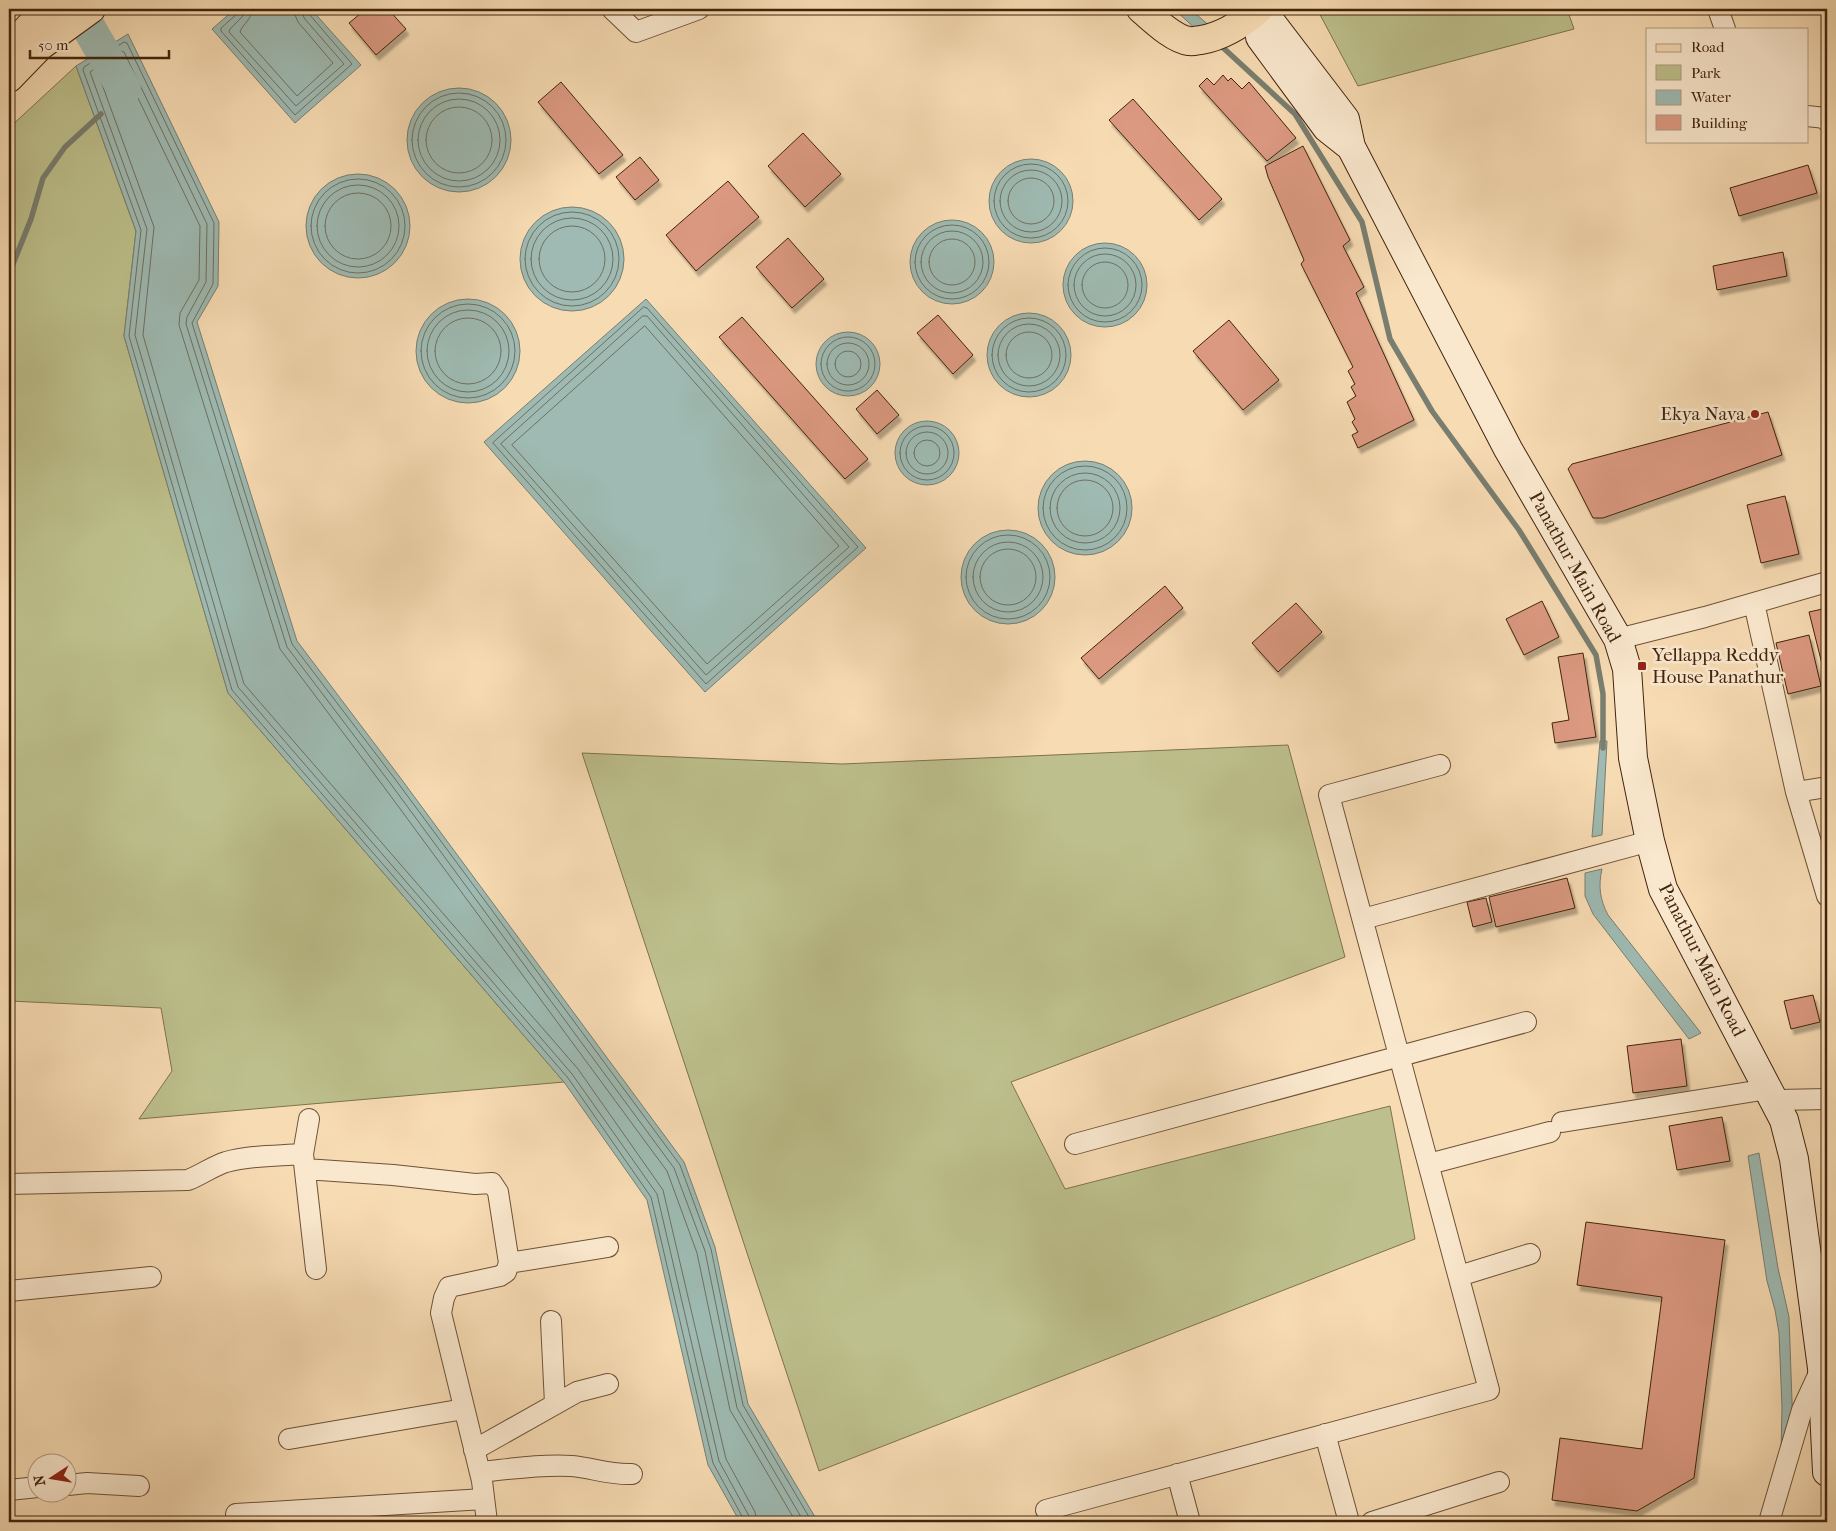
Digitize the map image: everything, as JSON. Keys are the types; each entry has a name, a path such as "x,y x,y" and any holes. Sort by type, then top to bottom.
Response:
{"main road":[{"path":"9,78 35,36 56,9"},
{"path":"9,48 91,9"},
{"path":"1141,9 1172,34 1190,41 1241,19"}],"street":[{"path":"612,9 636,32 698,9"},
{"path":"1718,9 1725,28"},
{"name":"Panathur Main Road","path":"1241,19 1327,128 1351,147 1508,449 1618,639 1627,669 1633,758 1650,841 1663,890 1784,1120 1794,1159 1825,1372 1827,1472"},
{"path":"1808,116 1826,118 1827,121"},
{"path":"1618,639 1705,618 1827,582"},
{"path":"1754,603 1796,792 1827,896"},
{"path":"1046,1510 1489,1390 1329,795 1440,765"},
{"path":"1796,792 1827,787"},
{"path":"1363,919 1650,841"},
{"path":"1075,1144 1526,1022"},
{"path":"1429,1164 1556,1127 1771,1095 1827,1099"},
{"path":"309,1119 304,1161 316,1269"},
{"path":"9,1184 188,1180 200,1176 224,1163 242,1159 304,1161 393,1175 475,1184 492,1183 498,1192 509,1262 506,1272 500,1276 449,1287 444,1298 442,1313 480,1472 487,1522"},
{"path":"509,1262 608,1247"},
{"path":"1459,1276 1530,1254"},
{"path":"9,1291 151,1276"},
{"path":"550,1321 555,1404"},
{"path":"1769,1522 1802,1410 1825,1372"},
{"path":"474,1450 577,1392 608,1384"},
{"path":"289,1439 464,1409"},
{"path":"1325,1434 1349,1522"},
{"path":"480,1472 545,1466 573,1466 615,1475 632,1474"},
{"path":"1176,1474 1190,1522"},
{"path":"1372,1522 1499,1482"},
{"path":"78,1484 138,1486"},
{"path":"9,1490 28,1488"},
{"path":"236,1514 484,1499"}],"green space":[{"path":"1317,9 1567,9 1574,29 1358,86"},
{"path":"76,66 136,231 124,336 228,693 564,1082 139,1119 172,1071 161,1008 9,1001 9,128"},
{"path":"1288,745 1345,957 1011,1082 1065,1189 1390,1106 1415,1239 819,1471 582,753 842,764"}],"water":[{"path":"235,9 311,9 361,65 295,123 212,29"},
{"path":"1174,9 1190,9 1212,28 1200,33"},
{"path":"128,34 219,222 218,286 197,322 297,641 684,1162 715,1247 748,1404 818,1522 740,1522 708,1465 647,1200 564,1082 228,693 124,336 136,231 76,66"},
{"path":"459,88 479,92 496,103 507,120 511,140 507,160 496,177 479,188 459,192 439,188 422,177 411,160 407,140 411,120 422,103 439,92"},
{"path":"1031,159 1047,162 1061,171 1070,185 1073,201 1070,217 1061,231 1047,240 1031,243 1015,240 1001,231 992,217 989,201 992,185 1001,171 1015,162"},
{"path":"358,174 378,178 395,189 406,206 410,226 406,246 395,263 378,274 358,278 338,274 321,263 310,246 306,226 310,206 321,189 338,178"},
{"path":"572,207 592,211 609,222 620,239 624,259 620,279 609,296 592,307 572,311 552,307 535,296 524,279 520,259 524,239 535,222 552,211"},
{"path":"952,220 968,223 982,232 991,246 994,262 991,278 982,292 968,301 952,304 936,301 922,292 913,278 910,262 913,246 922,232 936,223"},
{"path":"1105,243 1121,246 1135,255 1144,269 1147,285 1144,301 1135,315 1121,324 1105,327 1089,324 1075,315 1066,301 1063,285 1066,269 1075,255 1089,246"},
{"path":"468,299 488,303 505,314 516,331 520,351 516,371 505,388 488,399 468,403 448,399 431,388 420,371 416,351 420,331 431,314 448,303"},
{"path":"646,299 866,548 705,692 484,442"},
{"path":"1029,313 1045,316 1059,325 1068,339 1071,355 1068,371 1059,385 1045,394 1029,397 1013,394 999,385 990,371 987,355 990,339 999,325 1013,316"},
{"path":"848,332 860,334 871,341 878,352 880,364 878,376 871,387 860,394 848,396 836,394 825,387 818,376 816,364 818,352 825,341 836,334"},
{"path":"927,421 939,423 950,430 957,441 959,453 957,465 950,476 939,483 927,485 915,483 904,476 897,465 895,453 897,441 904,430 915,423"},
{"path":"1085,461 1103,465 1118,475 1128,490 1132,508 1128,526 1118,541 1103,551 1085,555 1067,551 1052,541 1042,526 1038,508 1042,490 1052,475 1067,465"},
{"path":"1008,530 1026,534 1041,544 1051,559 1055,577 1051,595 1041,610 1026,620 1008,624 990,620 975,610 965,595 961,577 965,559 975,544 990,534"},
{"path":"1600,741 1607,741 1602,835 1592,837"},
{"path":"1602,869 1600,893 1608,915 1701,1033 1689,1039 1593,914 1585,896 1585,873"},
{"path":"1759,1153 1778,1268 1789,1317 1793,1429 1781,1454 1782,1407 1779,1333 1767,1281 1748,1156"}],"building":[{"path":"366,9 388,9 406,29 376,55 349,23"},
{"path":"1223,75 1228,81 1231,78 1242,89 1249,82 1296,138 1267,161 1199,86 1207,78 1214,85"},
{"path":"561,82 623,155 599,174 538,102"},
{"path":"1133,99 1222,199 1199,220 1109,120"},
{"path":"803,133 841,174 805,207 768,166"},
{"path":"1303,146 1350,240 1343,246 1364,287 1356,293 1414,420 1358,448 1352,435 1358,432 1352,422 1355,419 1347,402 1356,396 1351,387 1355,384 1348,371 1353,367 1301,264 1304,260 1265,166"},
{"path":"640,157 659,180 635,200 616,177"},
{"path":"1808,165 1817,193 1739,216 1730,188"},
{"path":"728,181 759,217 696,271 666,235"},
{"path":"788,238 824,279 792,308 756,267"},
{"path":"1783,252 1787,276 1717,290 1713,266"},
{"path":"938,315 973,355 953,374 917,333"},
{"path":"742,317 868,459 845,479 719,337"},
{"path":"1229,320 1279,380 1243,410 1193,351"},
{"path":"877,390 899,415 877,434 856,409"},
{"path":"1768,412 1782,455 1603,518 1593,518 1568,469 1572,464"},
{"path":"1785,496 1799,554 1761,563 1747,505"},
{"path":"1165,586 1183,608 1099,679 1081,658"},
{"path":"1542,601 1559,637 1524,655 1506,619"},
{"path":"1296,603 1322,632 1278,672 1252,643"},
{"path":"1827,608 1827,667 1823,668 1809,612"},
{"path":"1809,635 1821,686 1788,694 1776,643"},
{"path":"1583,653 1596,737 1555,743 1552,723 1569,720 1558,657"},
{"path":"1567,878 1575,908 1496,927 1489,897"},
{"path":"1486,898 1492,922 1473,927 1467,902"},
{"path":"1813,995 1820,1022 1791,1029 1784,1001"},
{"path":"1681,1039 1687,1086 1633,1093 1627,1046"},
{"path":"1722,1117 1730,1161 1677,1170 1669,1126"},
{"path":"1586,1222 1725,1240 1694,1478 1637,1511 1552,1500 1560,1438 1642,1449 1662,1297 1577,1285"}],"waterway":[{"path":"78,9 124,89"},
{"path":"1218,43 1295,114 1362,222 1390,339 1432,411 1519,530 1596,655 1603,694 1603,748"},
{"path":"13,264 31,219 43,178 65,147 101,114"}],"place":[{"name":"Ekya Nava","path":"1755,414"},
{"name":"Yellappa Reddy House Panathur","path":"1642,666"}]}
